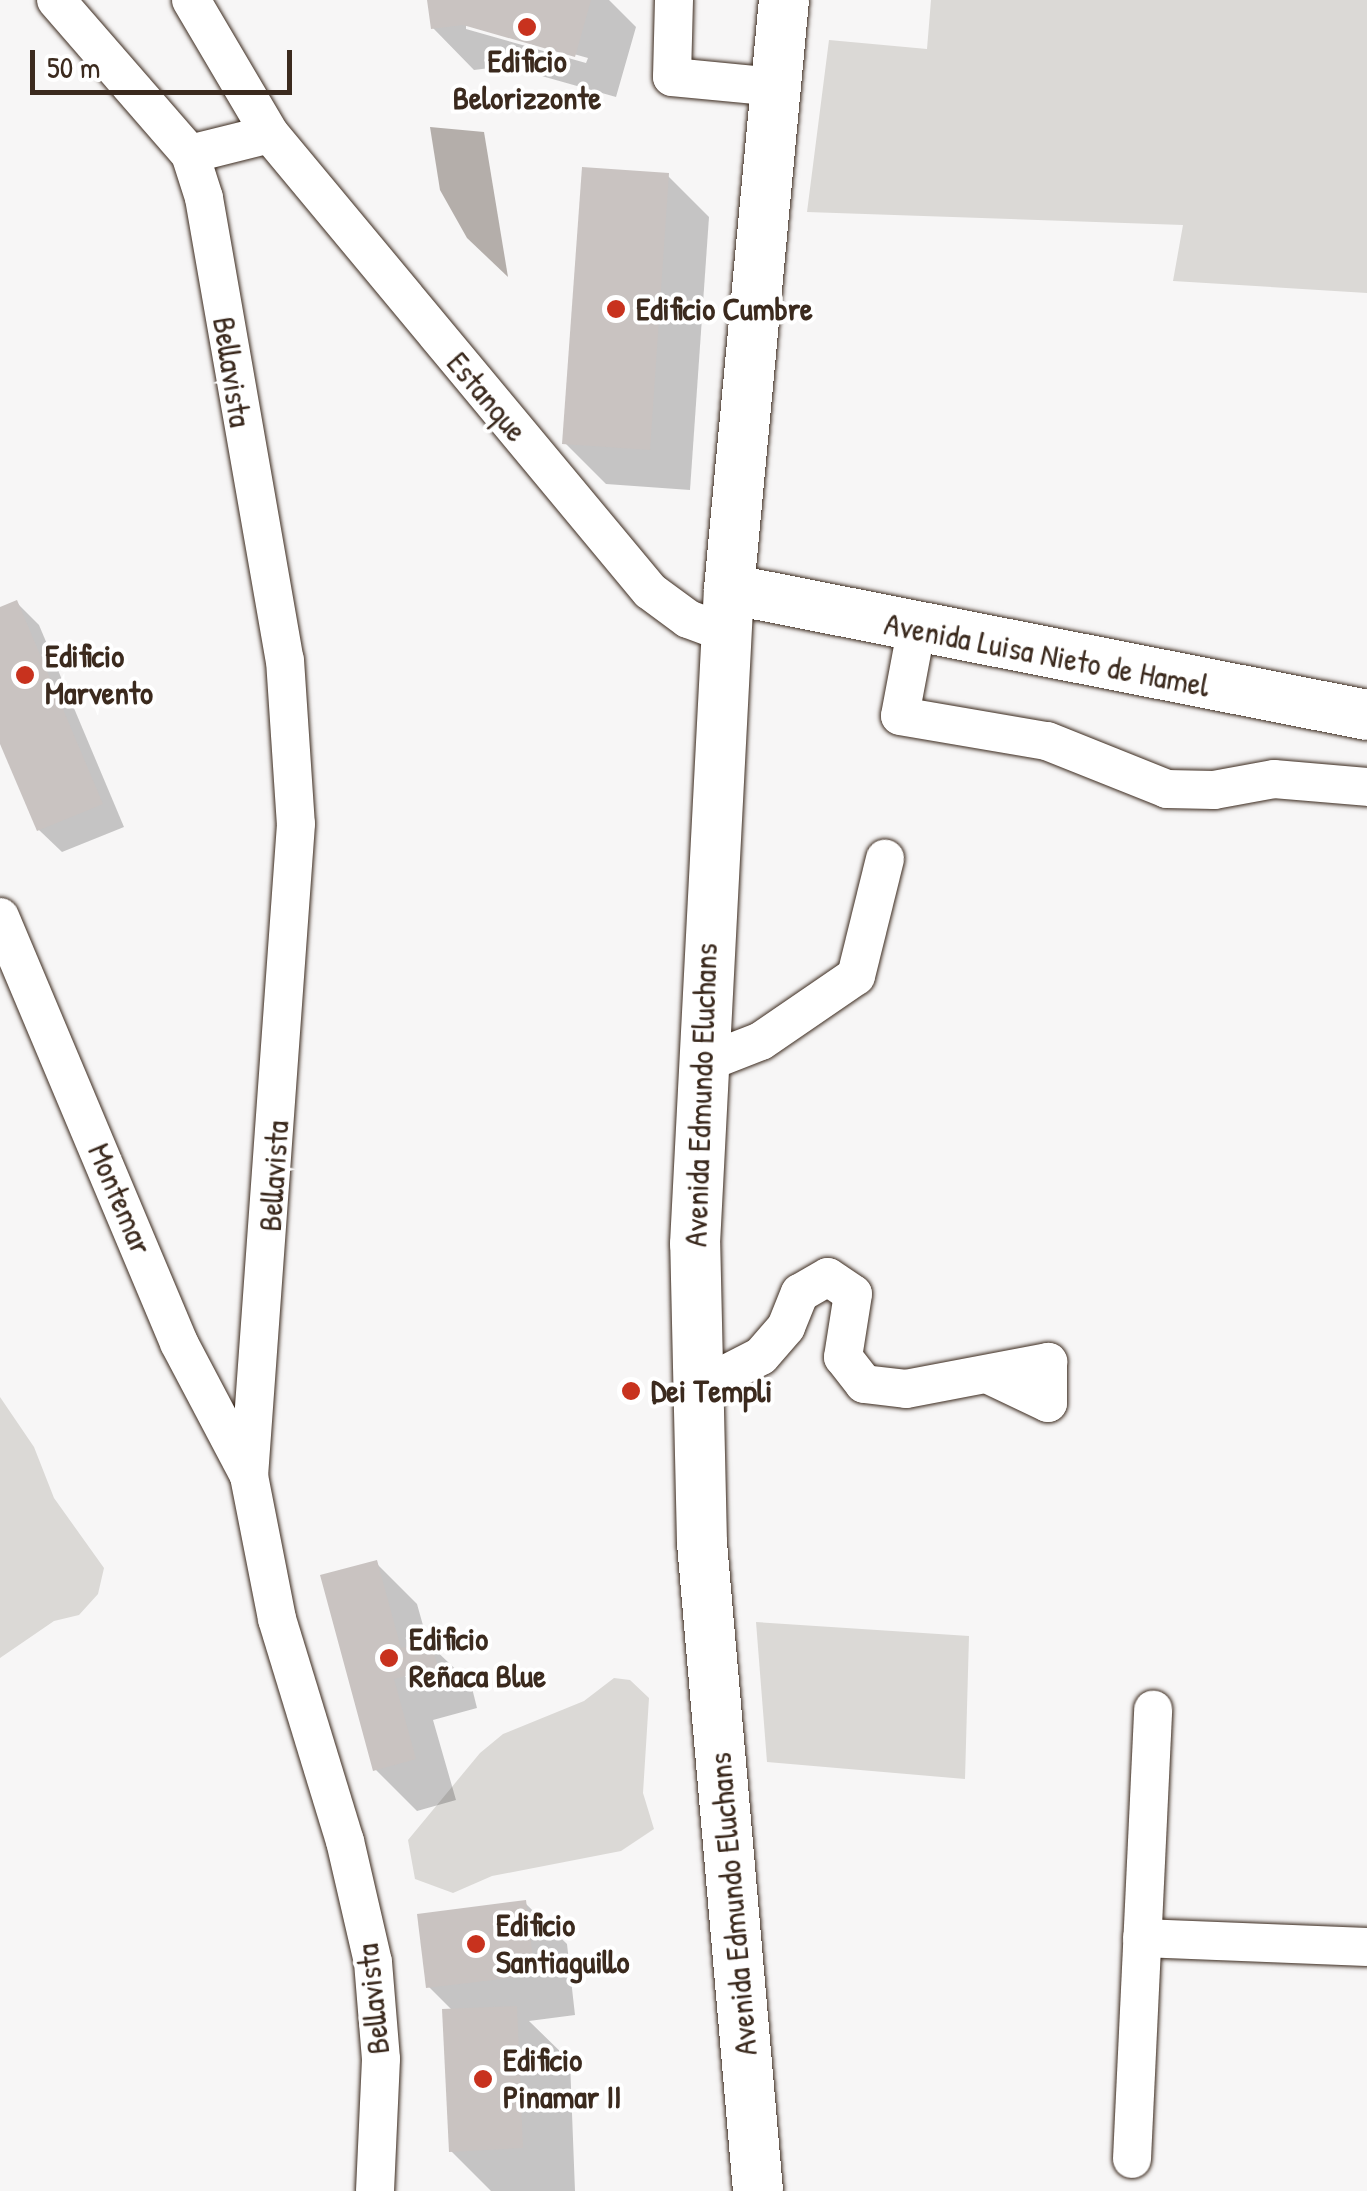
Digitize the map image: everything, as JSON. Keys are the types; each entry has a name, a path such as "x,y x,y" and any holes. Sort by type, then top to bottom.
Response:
{"main road":[{"name":"Avenida Edmundo Eluchans","path":"758,2191 702,1543 695,1390 702,1064 728,611 784,0"},
{"name":"Avenida Luisa Nieto de Hamel","path":"728,611 916,631 1367,715"}],"street":[{"name":"Bellavista","path":"56,0 190,154 204,198 295,748 282,1063 249,1476 277,1619 344,1842 373,1962 382,2060 375,2191"},
{"name":"Estanque","path":"191,0 270,134 650,590 688,619 728,611"},
{"path":"674,0 672,77 775,87"},
{"path":"190,154 270,134"},
{"path":"916,631 900,716 1047,741 1167,789 1214,790 1274,779 1367,787"},
{"path":"702,1064 761,1041 856,976 885,859"},
{"name":"Montemar","path":"0,917 180,1344 249,1476"},
{"path":"695,1390 761,1356 786,1327 800,1292 828,1277 852,1294 843,1357 864,1384 906,1389 993,1377"},
{"path":"1132,2160 1153,1709"},
{"path":"1142,1938 1367,1947"}],"shaded area":[{"path":"931,0 1367,0 1367,293 1173,281 1183,225 807,212 829,40 927,49"},
{"path":"430,127 484,132 508,277 467,238 440,190"},
{"path":"0,1397 34,1447 54,1498 104,1568 98,1594 79,1615 54,1621 0,1658"},
{"path":"756,1622 969,1636 965,1779 767,1762"},
{"path":"614,1678 630,1680 649,1698 643,1793 654,1829 621,1851 492,1876 453,1893 415,1879 408,1840 480,1753 503,1734 584,1701"}],"building":[{"name":"Edificio Belorizzonte","path":"427,0 591,0 575,57 463,25 431,29"},
{"name":"Edificio Cumbre","path":"582,167 669,173 650,450 562,444"},
{"name":"Edificio Marvento","path":"17,600 103,804 37,831 0,744 0,607"},
{"name":"Edificio Reñaca Blue","path":"377,1560 401,1648 430,1640 438,1667 394,1679 416,1759 373,1771 320,1575"},
{"name":"Edificio Santiaguillo","path":"526,1900 535,1975 426,1988 417,1914"},
{"name":"Edificio Pinamar II","path":"517,2006 523,2148 449,2152 442,2009"}],"place":[{"name":"Edificio Belorizzonte","path":"527,27"},
{"name":"Edificio Cumbre","path":"616,309"},
{"name":"Edificio Marvento","path":"25,675"},
{"name":"Dei Templi","path":"631,1391"},
{"name":"Edificio Reñaca Blue","path":"389,1658"},
{"name":"Edificio Santiaguillo","path":"476,1944"},
{"name":"Edificio Pinamar II","path":"483,2079"}]}
